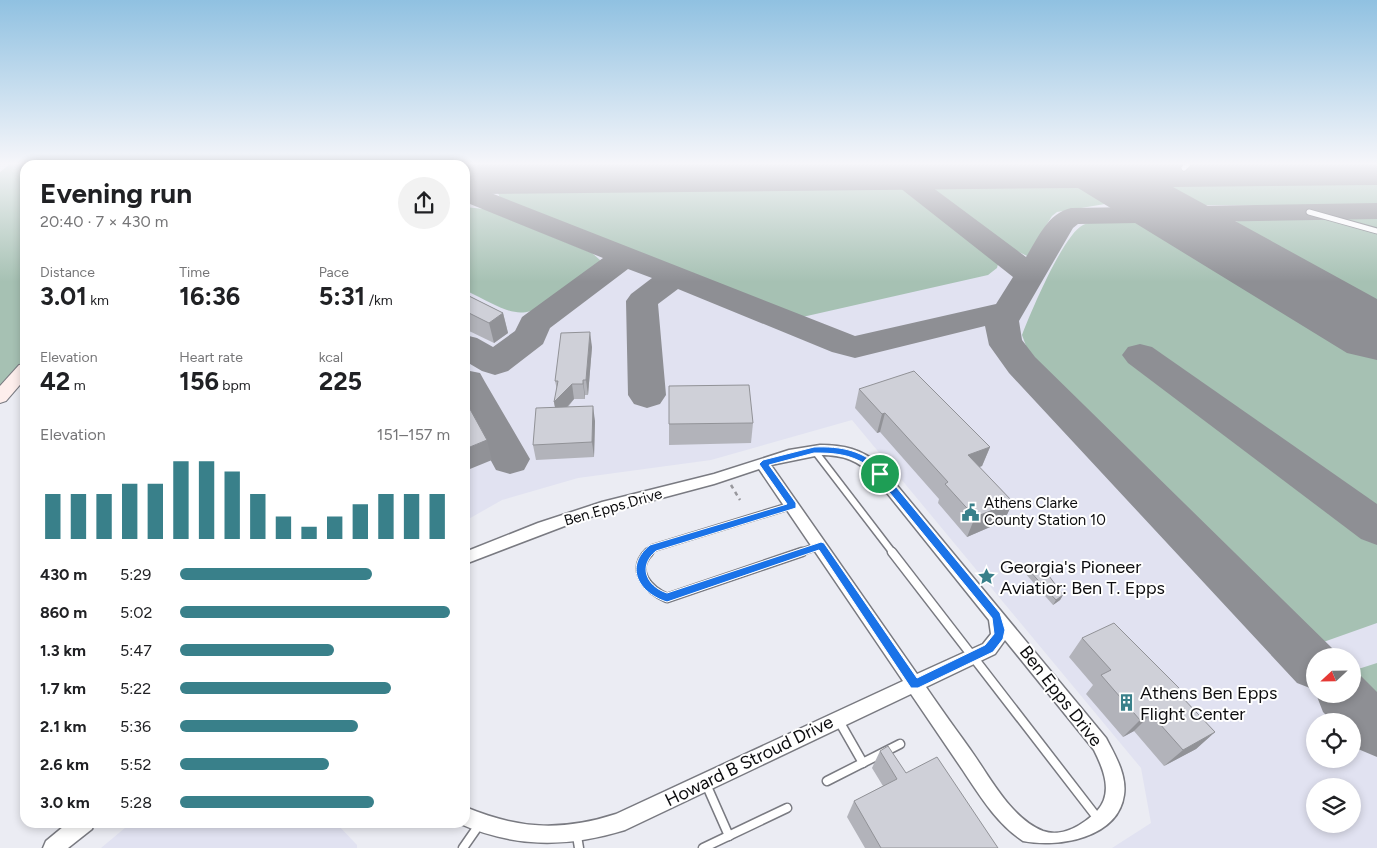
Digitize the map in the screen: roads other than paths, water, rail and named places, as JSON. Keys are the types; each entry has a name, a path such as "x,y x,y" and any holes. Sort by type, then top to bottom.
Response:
{"street":[{"path":"0,397 20,374"},
{"name":"Ben Epps Drive","path":"470,556 506,540 622,502 686,487 763,464 814,450 836,450 856,454 870,463 1100,744 1112,767 1115,783 1115,800 1101,823 1069,841 1048,842 1028,833 1001,810 763,464"},
{"name":"Howard B Stroud Drive","path":"473,820 522,836 578,842 705,783 837,718 915,685 989,649 997,641 1000,630 996,616"},
{"path":"53,848 78,828"}],"lane":[{"path":"1309,212 1377,231"},
{"path":"814,450 971,657 1101,823"},
{"path":"793,505 653,548 643,556 640,568 645,583 657,594 667,598 821,546"},
{"path":"837,718 863,763"},
{"path":"828,781 900,744"},
{"path":"705,783 729,836"},
{"path":"704,848 787,808"},
{"path":"462,848 470,828"}],"place":[{"name":"Athens Clarke County Station 10","path":"970,512"},
{"name":"Georgia's Pioneer Aviatior: Ben T. Epps","path":"986,577"},
{"name":"Athens Ben Epps Flight Center","path":"1126,703"}]}
